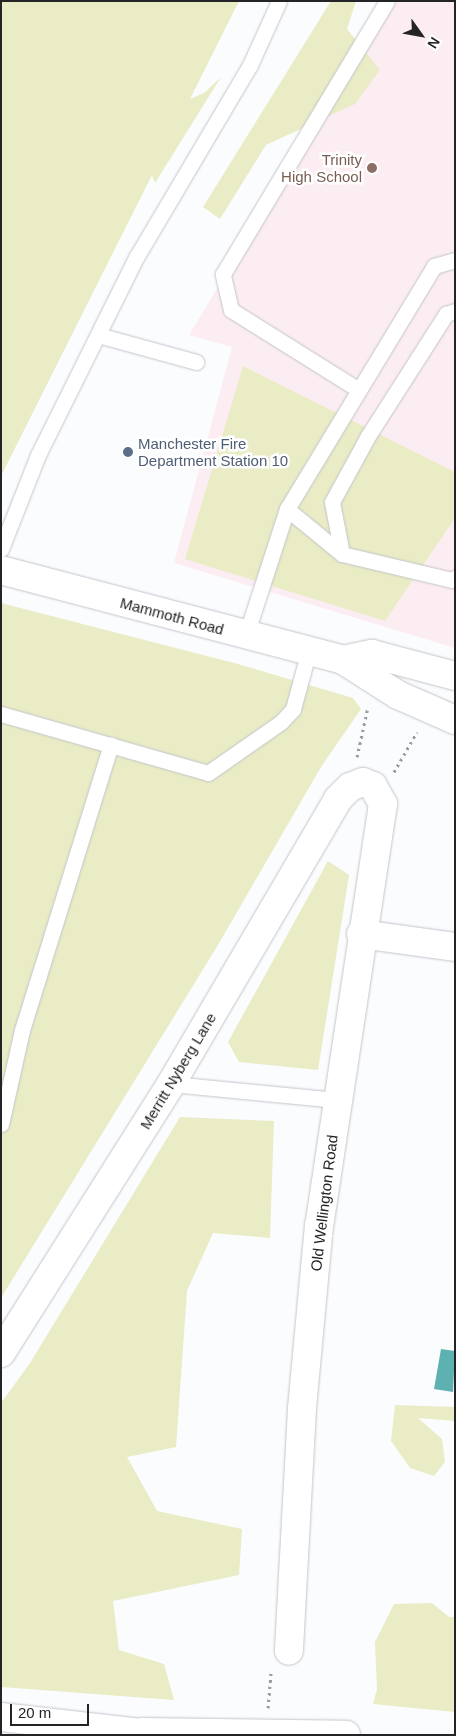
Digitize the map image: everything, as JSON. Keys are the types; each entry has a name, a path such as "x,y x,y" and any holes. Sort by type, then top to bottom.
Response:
{"street":[{"name":"Mammoth Road","path":"1,570 343,660 398,694 455,720"},
{"name":"Mammoth Road","path":"343,660 372,654 455,676"},
{"path":"350,787 363,782 373,786 381,795"},
{"name":"Merritt Nyberg Lane","path":"1,1353 171,1084 329,813 350,787"},
{"name":"Old Wellington Road","path":"289,1651 302,1409 319,1225 361,934 379,841 381,795"},
{"path":"361,934 455,947"},
{"path":"1,1717 151,1733 346,1735"}],"lane":[{"path":"1,549 38,455 137,256 250,65 278,1"},
{"path":"359,390 231,310 223,274 387,1"},
{"path":"246,635 288,509 434,266 455,260"},
{"path":"342,554 332,502 368,436 446,314 455,311"},
{"path":"98,335 196,362"},
{"path":"288,509 342,554 452,580 455,578"},
{"path":"1,714 208,773 281,722 293,709 309,650"},
{"path":"1,1124 22,1030 111,745"},
{"path":"171,1084 337,1100"}],"path":[{"path":"350,787 369,703"},
{"path":"381,795 419,728"},
{"path":"268,1710 272,1667 289,1651"}],"shaded area":[{"name":"Trinity High School","path":"391,1 455,1 455,648 174,563 232,347 189,335"}],"green space":[{"path":"1,1 239,1 190,99 204,93 221,77 155,183 152,175 1,476"},
{"path":"331,1 356,1 347,29 380,70 355,104 266,145 220,219 203,207"},
{"path":"243,366 455,472 455,518 385,621 185,559"},
{"path":"1,603 238,664 353,698 361,709 321,767 218,945 1,1298"},
{"path":"328,861 349,875 318,1070 239,1062 228,1042"},
{"path":"180,1117 274,1121 270,1238 213,1233 187,1291 176,1447 127,1457 157,1511 242,1529 239,1575 113,1601 119,1650 164,1664 174,1700 1,1687 1,1403 30,1363"},
{"path":"395,1405 455,1407 455,1421 418,1418 442,1439 445,1462 434,1476 410,1468 391,1441"},
{"path":"432,1603 449,1617 455,1617 455,1712 373,1704 377,1689 375,1642 394,1604"}],"water":[{"path":"441,1349 455,1351 453,1392 434,1389"}],"place":[{"name":"Trinity High School","path":"372,168"},
{"name":"Manchester Fire Department Station 10","path":"128,452"}]}
